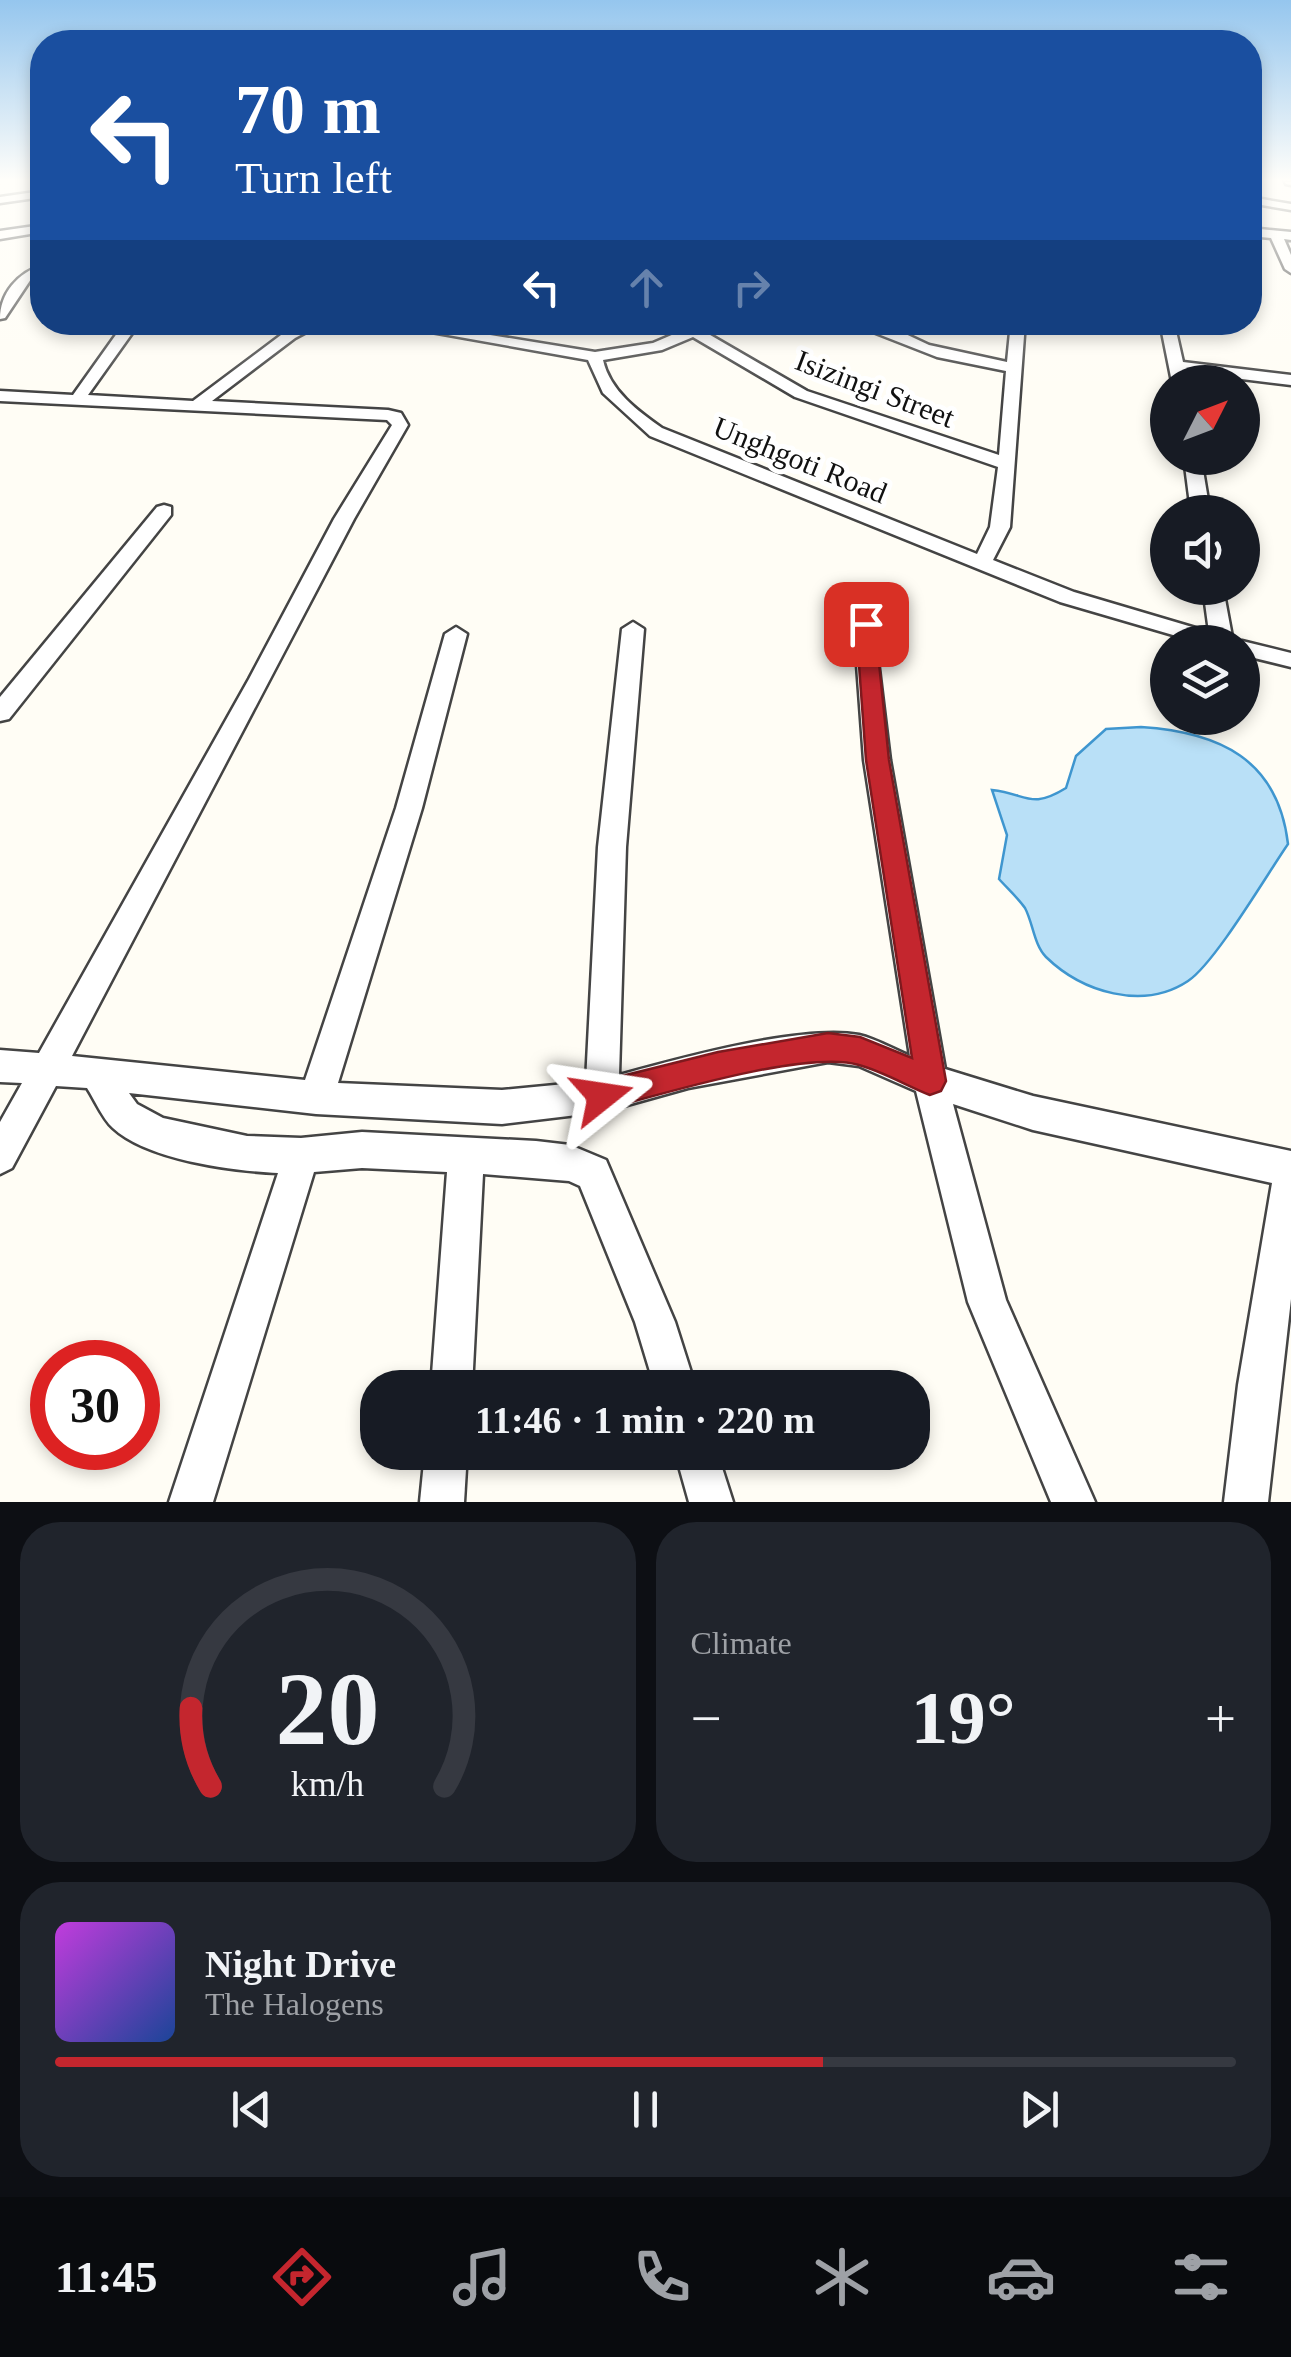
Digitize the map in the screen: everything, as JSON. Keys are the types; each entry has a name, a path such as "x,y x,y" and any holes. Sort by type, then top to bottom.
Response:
{"street":[{"path":"0,315 30,274"},
{"path":"77,400 124,335"},
{"path":"197,405 290,335"},
{"path":"461,335 595,357 658,348 691,335"},
{"name":"Isizingi Street","path":"702,335 801,394 1007,464"},
{"path":"898,335 948,356 1016,368"},
{"path":"982,563 1000,527 1017,335"},
{"path":"1170,335 1176,365"},
{"name":"Unghgoti Road","path":"595,357 596,368 607,386 656,432 982,563 1100,608 1160,625"},
{"path":"1260,378 1291,380"},
{"path":"0,396 388,415 400,425 344,520 0,1156"},
{"path":"0,713 164,511"},
{"path":"866,624 878,760 930,1081 987,1302 1073,1502"},
{"path":"602,1096 612,847 633,629"},
{"path":"316,1098 410,808 456,634"},
{"path":"1260,652 1291,660"},
{"path":"0,1066 96,1072 316,1098 502,1107 602,1096 724,1065 828,1046 860,1051 930,1081 1033,1113 1291,1172 1258,1385 1246,1502"},
{"path":"96,1072 125,1116 158,1134 247,1154 301,1156 362,1150 570,1163 593,1174 655,1322 670,1370"},
{"path":"191,1502 301,1156"},
{"path":"451,1370 466,1158"},
{"path":"442,1502 445,1470"},
{"path":"701,1470 711,1502"}],"water":[{"path":"1141,727 1150,728 1150,735 1195,735 1240,756 1258,771 1272,791 1288,844 1226,938 1199,971 1188,981 1152,995 1133,996 1095,988 1061,969 1042,952 1025,908 999,879 1007,835 992,790 1029,799 1054,795 1066,788 1076,756 1106,729"}],"route":[{"path":"602,1096 688,1072 828,1046 860,1051 930,1081 878,760 866,624"}]}
